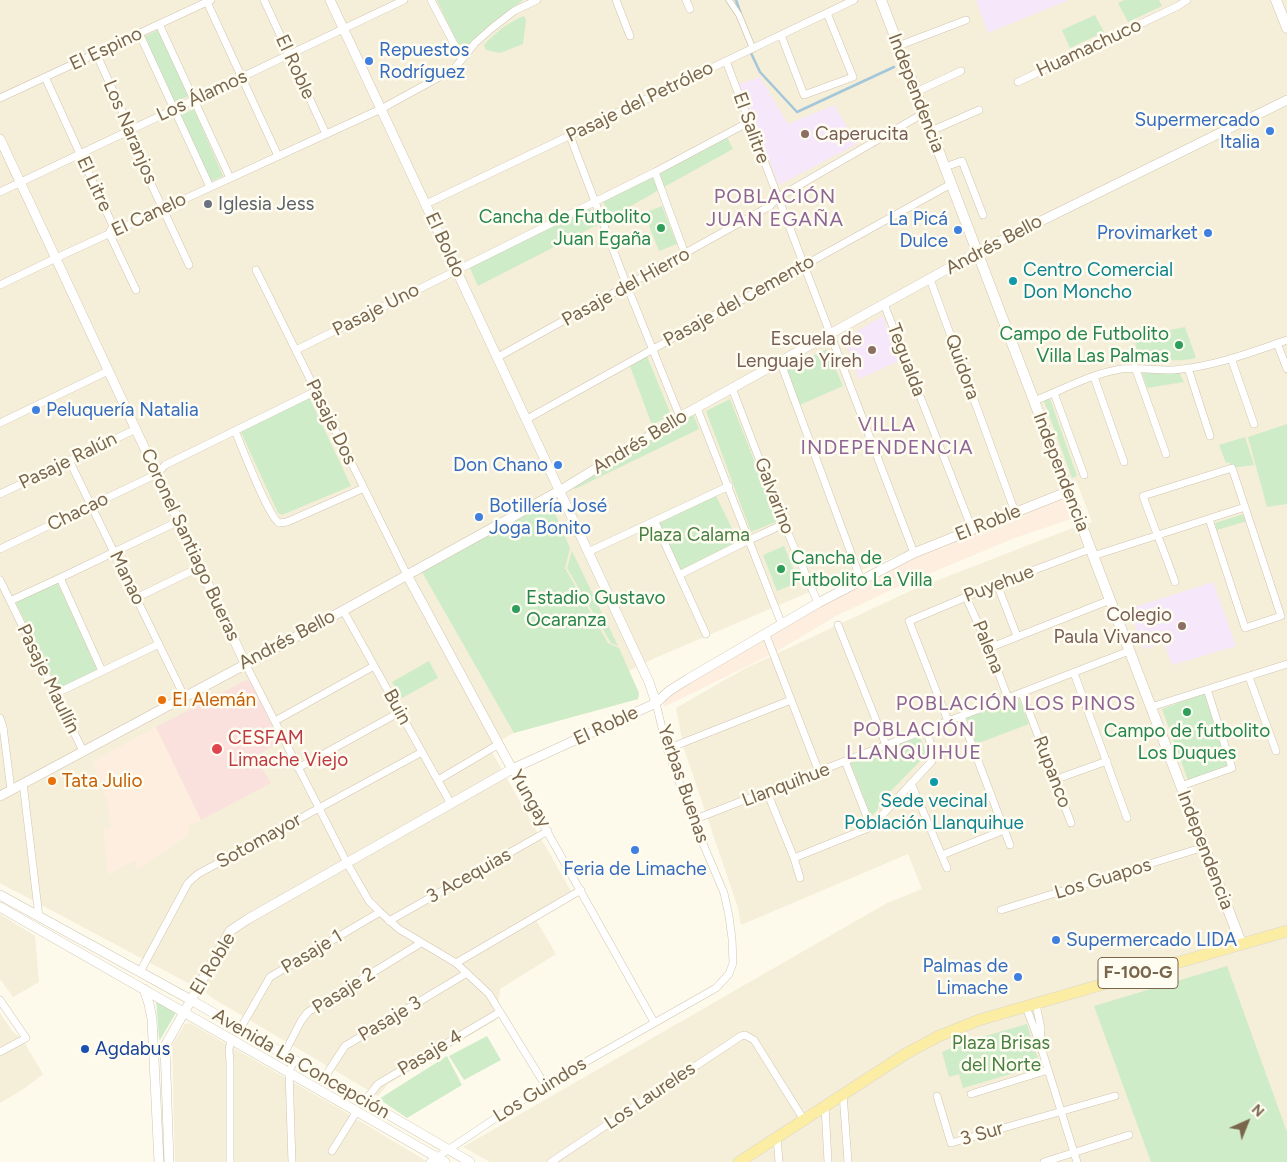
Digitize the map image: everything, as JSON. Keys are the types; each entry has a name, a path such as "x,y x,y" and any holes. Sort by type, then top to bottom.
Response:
{"main road":[{"path":"1276,0 1287,28"},
{"name":"Independencia","path":"884,1 898,46 976,253 1241,943"},
{"name":"F-100-G","path":"739,1162 907,1053 939,1036 979,1020 1287,931"}],"street":[{"name":"El Roble","path":"264,0 326,134"},
{"name":"El Boldo","path":"330,0 560,490"},
{"name":"Los Álamos","path":"0,192 404,0"},
{"path":"431,0 462,60"},
{"name":"El Canelo","path":"0,285 163,208 381,109 454,69 475,42 514,11 535,0"},
{"path":"616,0 630,36"},
{"path":"686,0 690,9"},
{"path":"729,0 739,15 750,50"},
{"name":"Pasaje del Petróleo","path":"426,204 854,0"},
{"name":"Huamachuco","path":"1018,82 1187,0"},
{"path":"209,1 278,156"},
{"name":"El Espino","path":"0,98 209,1"},
{"path":"781,35 804,95 854,77 826,13"},
{"path":"898,46 966,20"},
{"path":"159,24 230,178"},
{"path":"139,33 210,187"},
{"name":"Los Naranjos","path":"96,53 128,122 127,132 189,265"},
{"name":"El Salitre","path":"726,62 914,553"},
{"path":"916,92 962,72"},
{"name":"El Litre","path":"45,77 113,226 109,233 136,290"},
{"name":"Andrés Bello","path":"0,796 245,664 560,490 680,417 976,253 1287,100"},
{"path":"931,131 979,110"},
{"name":"Pasaje del Hierro","path":"498,357 770,206 777,198 924,113"},
{"name":"Pasaje Uno","path":"296,350 655,172 749,122"},
{"path":"570,136 627,286 680,417"},
{"name":"Coronel Santiago Bueras","path":"0,139 245,664 347,863 362,889 389,921 420,943 456,963 489,994 545,1085"},
{"path":"945,167 962,162 983,215"},
{"path":"655,172 685,254"},
{"name":"Pasaje del Cemento","path":"527,419 951,184"},
{"name":"Pasaje Dos","path":"256,270 407,575"},
{"name":"Quidora","path":"930,279 1015,512"},
{"name":"Tegualda","path":"884,304 972,529"},
{"path":"1034,401 1115,370 1135,367 1170,370 1188,368 1231,358 1287,340"},
{"path":"1277,343 1287,369"},
{"path":"1231,358 1254,424"},
{"path":"780,361 861,580"},
{"path":"1135,367 1166,454"},
{"path":"1188,368 1210,436"},
{"path":"0,423 108,370"},
{"path":"1094,377 1124,462"},
{"name":"Galvarino","path":"732,388 784,524 818,603"},
{"path":"157,474 165,465 316,391"},
{"path":"1054,393 1084,475"},
{"path":"697,408 782,625"},
{"name":"Pasaje Ralún","path":"0,494 136,429"},
{"path":"235,431 267,505 279,523 284,523 364,488"},
{"name":"Manao","path":"69,460 184,696"},
{"path":"1175,582 1164,548 1156,536 1143,496 1232,468 1280,616 1245,628 1209,519"},
{"name":"Chacao","path":"0,549 157,474"},
{"path":"588,552 729,486"},
{"name":"Yerbas Buenas","path":"560,490 649,682 667,749 693,820 724,893 732,939 733,963 729,974 716,988 654,1022"},
{"name":"El Roble","path":"165,1046 234,928 512,769 656,703 669,691 688,679 861,580 914,553 1069,491"},
{"name":"Puyehue","path":"948,721 909,621 997,584 1092,552 1156,536 1245,507"},
{"path":"10,600 179,521"},
{"path":"655,522 706,634"},
{"path":"679,575 784,524"},
{"path":"136,598 200,567"},
{"name":"Yungay","path":"407,575 512,769 654,1022"},
{"path":"60,578 102,672"},
{"name":"Pasaje Maullín","path":"0,580 82,751"},
{"path":"997,584 1017,636"},
{"name":"Palena","path":"966,597 989,648 1008,698"},
{"path":"989,648 1110,600"},
{"name":"Buin","path":"342,610 451,804"},
{"path":"838,625 886,746"},
{"path":"766,635 819,772"},
{"path":"55,694 159,644"},
{"name":"Llanquihue","path":"693,820 1130,651"},
{"path":"1151,707 1287,664"},
{"path":"275,721 374,666"},
{"path":"1074,672 1126,818"},
{"path":"1249,677 1276,751"},
{"path":"1181,786 1232,768 1207,689"},
{"name":"Rupanco","path":"1022,693 1071,823"},
{"path":"667,749 791,700"},
{"path":"298,768 400,712"},
{"path":"961,716 1010,845"},
{"path":"0,718 3,727 10,790"},
{"path":"794,858 871,828 932,761 934,756 926,730"},
{"path":"438,780 499,744"},
{"name":"Sotomayor","path":"140,972 188,883 198,874 422,752"},
{"path":"845,761 871,828"},
{"path":"1054,780 1107,761"},
{"path":"911,783 947,868"},
{"path":"22,784 39,917"},
{"path":"767,792 794,858 800,878"},
{"path":"942,855 1004,830"},
{"name":"3 Acequias","path":"389,921 548,831"},
{"name":"Los Guapos","path":"1001,910 1204,847"},
{"path":"456,963 581,890"},
{"name":"Avenida La Concepción","path":"0,895 191,1000 470,1162"},
{"name":"Avenida La Concepción","path":"0,907 357,1111 437,1160"},
{"name":"Pasaje 1","path":"240,1029 270,977 380,912"},
{"name":"Pasaje 2","path":"284,1054 301,1021 308,1012 420,943"},
{"name":"Pasaje 3","path":"324,1078 345,1046 467,973"},
{"path":"144,989 152,1019 159,1162"},
{"path":"0,1000 26,1038 0,1052"},
{"path":"1031,1005 1040,1044 1077,1162"},
{"name":"Pasaje 4","path":"365,1101 378,1084 500,1012"},
{"name":"Los Guindos","path":"437,1160 448,1149 545,1085 654,1022"},
{"name":"Los Laureles","path":"551,1162 740,1036 745,1035 750,1037 757,1046 804,1120"},
{"path":"230,1038 230,1162"},
{"path":"155,1055 165,1046"},
{"path":"165,1046 169,1162"},
{"path":"292,1162 289,1072 294,1060"},
{"path":"971,1094 1048,1070"},
{"path":"843,1094 848,1162"},
{"name":"3 Sur","path":"937,1096 951,1143 1061,1112"},
{"path":"1061,1112 1115,1096"},
{"path":"825,1106 828,1162"},
{"path":"332,1151 357,1111"},
{"path":"1044,1162 1129,1135"},
{"path":"777,1137 779,1162"}],"shaded area":[{"path":"0,0 1287,0 1287,1162 490,1162 463,1147 887,903 922,889 908,854 741,925 738,908 684,749 676,708 744,669 910,591 1092,522 1077,483 854,573 655,658 629,671 639,693 638,699 514,733 489,747 572,893 533,915 556,954 500,989 496,1020 388,1084 378,1096 205,992 0,883"},
{"path":"976,0 1069,0 988,33"},
{"name":"Caperucita","path":"760,77 788,124 834,105 857,144 779,185 739,84"},
{"name":"Escuela de Lenguaje Yireh","path":"883,316 899,361 859,379 844,339"},
{"path":"1066,494 1074,518 1012,539 895,588 836,616 774,653 664,707 665,700 678,690 822,604 914,558"},
{"name":"Colegio Paula Vivanco","path":"1213,582 1236,646 1172,665 1164,643 1144,649 1129,609"},
{"name":"CESFAM Limache Viejo","path":"246,680 251,682 279,741 255,757 271,783 201,820 156,727"},
{"path":"156,727 201,820 188,827 190,834 149,862 137,869 135,860 108,875 103,829 111,828 107,801 93,761"},
{"path":"0,914 35,936 39,982 13,997 0,979"},
{"path":"0,1013 12,1031 22,1039 43,1074 25,1088 0,1103"},
{"path":"190,1023 428,1162 175,1162 172,1045 185,1024"}],"green space":[{"path":"437,0 523,0 466,47 458,45"},
{"path":"1124,0 1159,0 1162,6 1128,22 1118,3"},
{"path":"1095,15 1104,32 1070,48 1062,30"},
{"path":"524,16 526,20 523,44 500,53 486,50 484,45 493,36 507,25"},
{"path":"160,29 189,96 174,102 145,36"},
{"path":"194,109 223,176 208,183 179,116"},
{"path":"727,137 733,149 664,187 659,173"},
{"path":"654,177 659,190 610,218 603,201"},
{"path":"589,206 597,225 478,286 469,266"},
{"name":"Cancha de Futbolito Juan Egaña","path":"662,206 677,244 659,251 644,213"},
{"path":"1185,327 1196,358 1174,360 1138,356 1134,337"},
{"path":"827,349 843,386 800,405 785,369"},
{"path":"647,356 671,415 652,425 630,366"},
{"path":"1179,372 1184,382 1147,388 1142,373"},
{"path":"309,397 351,486 282,515 278,513 241,432"},
{"path":"730,399 778,521 751,532 706,411"},
{"path":"1050,399 1077,476 1072,478 1044,401"},
{"path":"693,414 699,429 575,489 573,483"},
{"path":"1287,424 1287,504 1267,507 1248,437"},
{"path":"1245,437 1254,465 1231,468 1229,462 1226,463 1219,445"},
{"name":"Plaza Calama","path":"716,496 738,541 681,570 659,523"},
{"name":"Estadio Gustavo Ocaranza","path":"550,502 570,548 565,568 608,643 619,648 639,693 638,699 514,733 422,572"},
{"path":"1244,514 1247,521 1217,530 1215,523"},
{"name":"Cancha de Futbolito La Villa","path":"784,546 799,582 777,591 763,555"},
{"path":"572,551 618,646 611,643 567,568"},
{"path":"57,582 98,669 58,689 15,601"},
{"path":"429,661 438,678 402,698 392,682"},
{"path":"1205,693 1229,765 1188,780 1162,709"},
{"path":"1018,696 1029,724 976,744 966,716"},
{"path":"918,733 927,754 879,803 878,809 871,817 849,759"},
{"path":"1227,966 1287,1132 1287,1162 1151,1162 1094,1006"},
{"path":"156,999 177,1011 160,1040 159,1039"},
{"name":"Plaza Brisas del Norte","path":"1027,1024 1039,1062 1035,1067 963,1088 959,1074 949,1077 942,1052 968,1041"},
{"path":"487,1036 501,1060 464,1080 449,1056"},
{"path":"447,1056 462,1085 407,1118 379,1099"}],"waterway":[{"path":"736,0 741,14"},
{"path":"750,51 760,72 797,112 894,67"}],"place":[{"name":"Repuestos Rodríguez","path":"369,61"},
{"name":"Supermercado Italia","path":"1270,131"},
{"name":"Caperucita","path":"805,134"},
{"name":"Iglesia Jess","path":"208,204"},
{"name":"Cancha de Futbolito Juan Egaña","path":"661,228"},
{"name":"La Picá Dulce","path":"958,230"},
{"name":"Provimarket","path":"1208,233"},
{"name":"Centro Comercial Don Moncho","path":"1013,281"},
{"name":"Campo de Futbolito Villa Las Palmas","path":"1179,345"},
{"name":"Escuela de Lenguaje Yireh","path":"872,350"},
{"name":"Peluquería Natalia","path":"36,410"},
{"name":"Don Chano","path":"558,465"},
{"name":"Botillería José Joga Bonito","path":"479,517"},
{"name":"Cancha de Futbolito La Villa","path":"781,569"},
{"name":"Estadio Gustavo Ocaranza","path":"516,609"},
{"name":"Colegio Paula Vivanco","path":"1182,626"},
{"name":"El Alemán","path":"162,700"},
{"name":"Campo de futbolito Los Duques","path":"1187,712"},
{"name":"CESFAM Limache Viejo","path":"217,749"},
{"name":"Tata Julio","path":"52,781"},
{"name":"Sede vecinal Población Llanquihue","path":"934,782"},
{"name":"Feria de Limache","path":"635,850"},
{"name":"Supermercado LIDA","path":"1056,940"},
{"name":"Palmas de Limache","path":"1018,977"},
{"name":"Agdabus","path":"85,1049"}],"district":[{"name":"POBLACIÓN JUAN EGAÑA","path":"775,208"},
{"name":"VILLA INDEPENDENCIA","path":"887,436"},
{"name":"POBLACIÓN LOS PINOS","path":"1016,704"},
{"name":"POBLACIÓN LLANQUIHUE","path":"914,742"}]}
